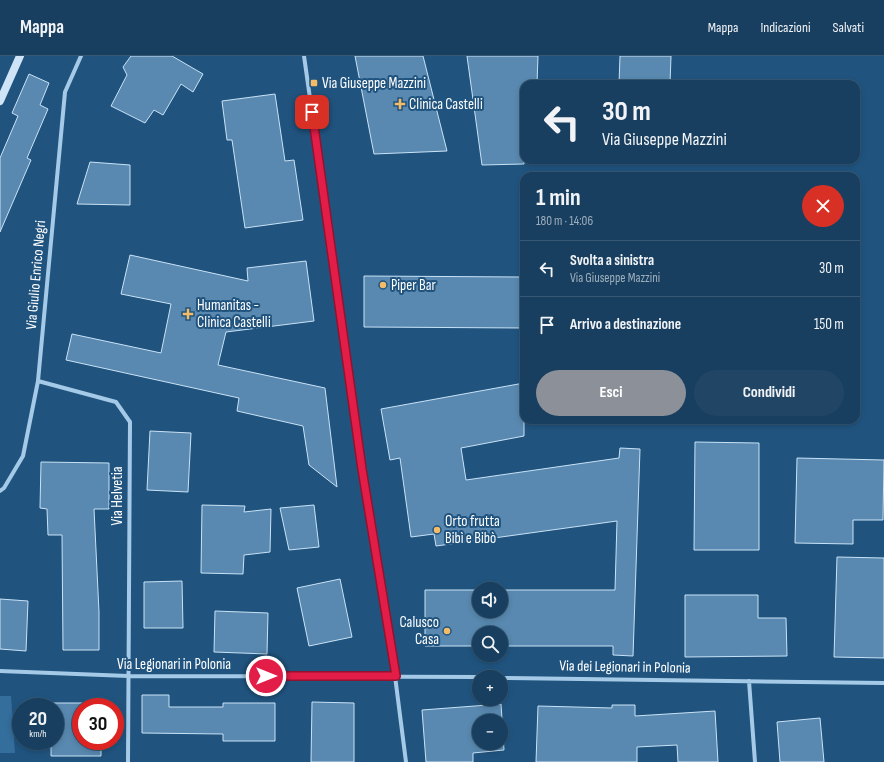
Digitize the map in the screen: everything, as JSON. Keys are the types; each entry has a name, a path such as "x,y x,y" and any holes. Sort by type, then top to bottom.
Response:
{"street":[{"path":"0,101 20,56"},
{"name":"Via Giulio Enrico Negri","path":"0,491 4,488 23,456 38,380 65,92 81,56"},
{"path":"304,56 364,476 396,676 406,762"},
{"name":"Via Helvetia","path":"38,380 116,402 130,422 128,762"},
{"name":"Via Legionari in Polonia","path":"0,672 128,676 396,676"},
{"path":"396,676 472,677"},
{"name":"Via dei Legionari in Polonia","path":"508,678 884,683"},
{"path":"750,681 755,762"}],"shaded area":[{"path":"0,696 11,696 12,750 15,750 15,753 0,753"}],"building":[{"path":"131,56 172,56 203,74 193,92 181,84 163,115 154,110 145,123 111,106 127,75 123,67"},
{"name":"Clinica Castelli","path":"355,56 423,56 447,151 374,154"},
{"path":"467,56 538,56 537,80 520,80 520,164 524,164 482,165"},
{"path":"620,56 671,56 670,80 619,80"},
{"path":"29,74 49,83 40,105 48,109 27,158 31,160 0,232 0,158 18,116 12,113"},
{"path":"275,94 285,161 294,160 303,220 245,228 232,140 227,140 222,101"},
{"path":"90,162 130,165 130,205 77,204"},
{"path":"130,255 248,281 247,268 306,261 314,321 226,332 218,365 325,388 337,487 309,465 303,426 237,411 239,398 66,360 72,334 161,353 171,304 121,294"},
{"path":"364,276 520,277 520,328 364,327"},
{"path":"520,384 520,424 524,424 524,436 461,448 466,480 619,458 620,448 640,449 633,656 613,655 613,646 508,646 508,626 472,626 472,646 425,646 425,590 472,590 472,618 508,618 508,590 615,590 617,521 436,546 434,534 411,537 400,458 390,460 381,409"},
{"path":"150,431 191,433 188,492 147,490"},
{"path":"695,442 759,443 759,550 694,550"},
{"path":"797,458 884,460 883,520 853,520 853,544 795,543"},
{"path":"41,462 109,463 109,509 94,509 99,612 99,650 63,650 62,535 48,535 47,509 40,508"},
{"path":"202,505 245,506 244,512 271,509 270,552 244,555 243,574 201,573"},
{"path":"314,505 319,547 289,550 280,508"},
{"path":"837,557 884,558 884,658 834,657"},
{"path":"340,579 352,637 309,646 297,588"},
{"path":"182,581 183,628 144,628 144,582"},
{"path":"685,595 758,595 758,618 786,618 787,656 685,657"},
{"path":"0,599 28,601 26,651 0,649"},
{"path":"215,611 268,613 267,654 214,652"},
{"path":"142,695 169,695 169,707 223,707 223,703 275,703 275,741 223,741 223,734 142,733"},
{"path":"312,702 354,703 354,762 311,762"},
{"path":"64,703 72,703 72,750 101,750 101,756 51,756 51,750 64,750"},
{"path":"612,705 635,705 635,716 715,711 718,762 678,762 677,745 637,747 637,762 536,762 538,706 612,708"},
{"path":"475,706 501,706 502,714 472,714 472,750 504,750 473,753 473,762 426,762 422,710"},
{"path":"820,718 824,762 780,762 777,722"}],"place":[{"name":"Via Giuseppe Mazzini","path":"314,83"},
{"name":"Clinica Castelli","path":"400,104"},
{"name":"Piper Bar","path":"383,285"},
{"name":"Humanitas - Clinica Castelli","path":"188,314"},
{"name":"Orto frutta Bibì e Bibò","path":"437,530"},
{"name":"Calusco Casa","path":"447,631"}],"route":[{"path":"266,676 396,676 362,469 312,112"}]}
